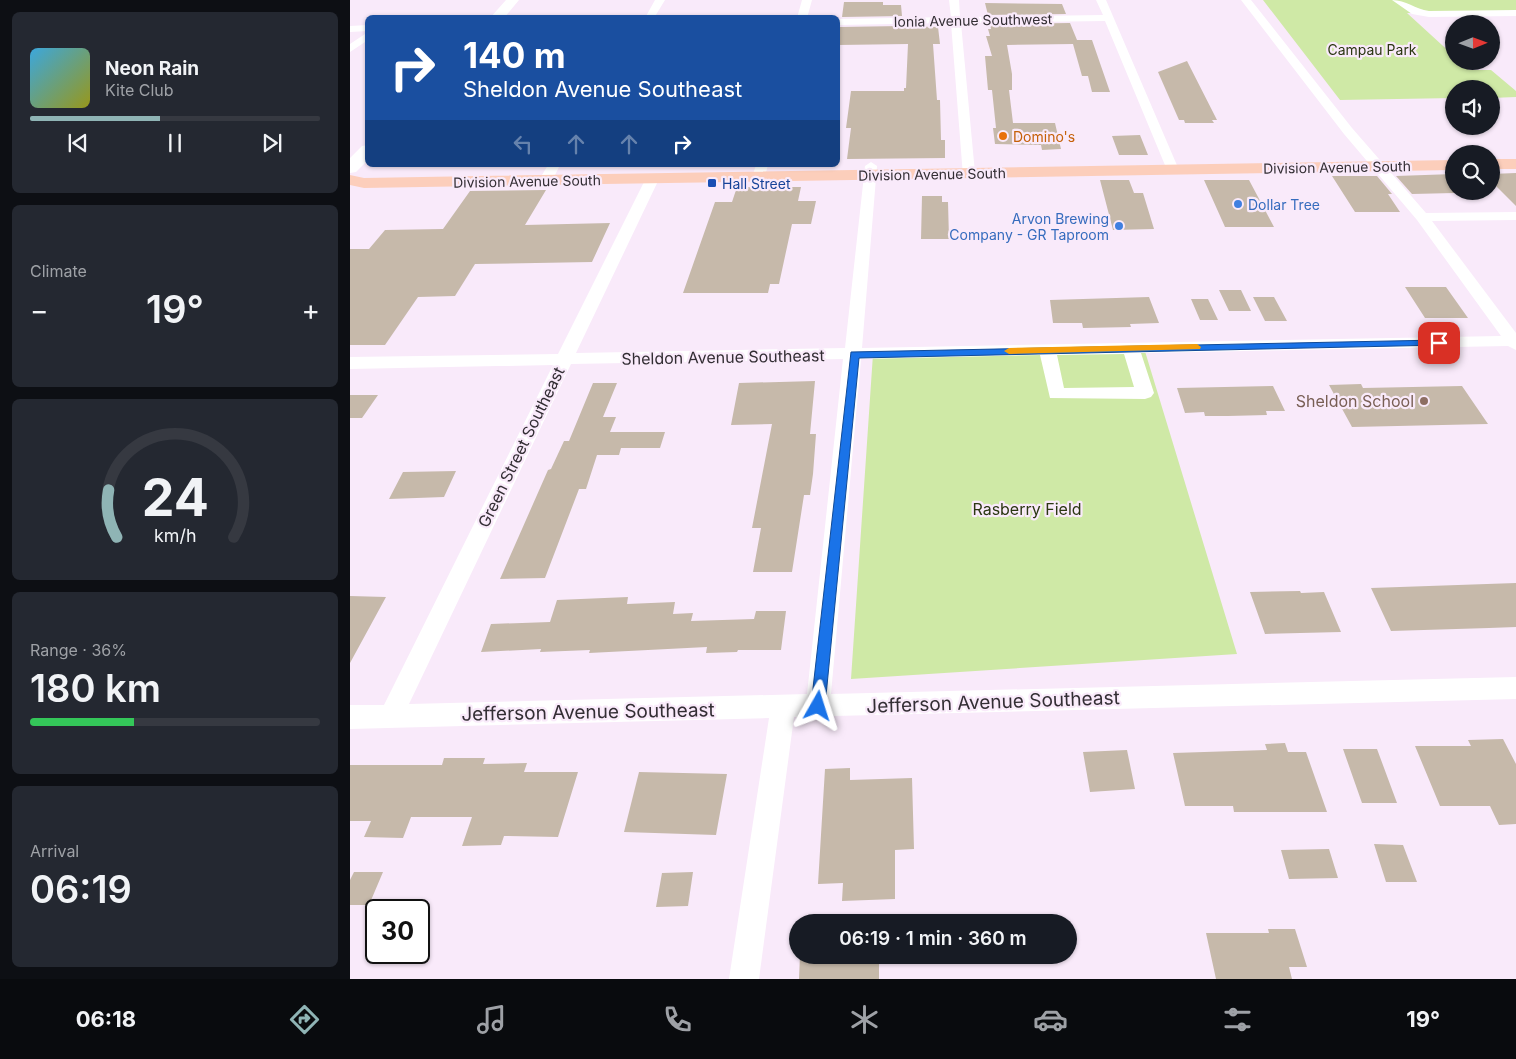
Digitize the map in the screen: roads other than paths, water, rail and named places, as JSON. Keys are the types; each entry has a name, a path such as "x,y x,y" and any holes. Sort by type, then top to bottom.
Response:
{"main road":[{"path":"499,15 514,0"},
{"path":"350,168 365,153"},
{"path":"1500,155 1516,155"},
{"name":"Division Avenue South","path":"1375,162 1445,157"},
{"name":"Division Avenue South","path":"350,178 364,183 550,172 968,169 1375,162 1445,165"},
{"path":"1500,164 1516,164"},
{"name":"Division Avenue South","path":"550,172 652,179 761,170"}],"street":[{"path":"651,15 660,0"},
{"path":"803,15 807,0"},
{"path":"954,0 968,169"},
{"path":"1101,0 1171,165"},
{"path":"1246,0 1348,132 1422,217 1515,343"},
{"path":"1397,0 1415,12 1516,13"},
{"name":"Ionia Avenue Southwest","path":"840,22 1108,18"},
{"path":"350,29 365,28"},
{"path":"350,49 365,37"},
{"path":"818,706 871,170"},
{"name":"Green Street Southeast","path":"391,716 562,360 652,179"},
{"path":"1422,217 1516,216"},
{"name":"Sheldon Avenue Southeast","path":"350,363 854,355 1131,348 1515,343"},
{"path":"1047,350 1056,394 1145,393 1131,348"},
{"name":"Jefferson Avenue Southeast","path":"350,717 1516,688"},
{"path":"744,979 783,707"}],"place":[{"name":"Domino's","path":"1003,136"},
{"name":"Hall Street","path":"712,183"},
{"name":"Dollar Tree","path":"1238,204"},
{"name":"Arvon Brewing Company - GR Taproom","path":"1119,226"},
{"name":"Sheldon School","path":"1424,401"}],"park label":[{"name":"Campau Park","path":"1372,49"},
{"name":"Rasberry Field","path":"1027,509"}]}
